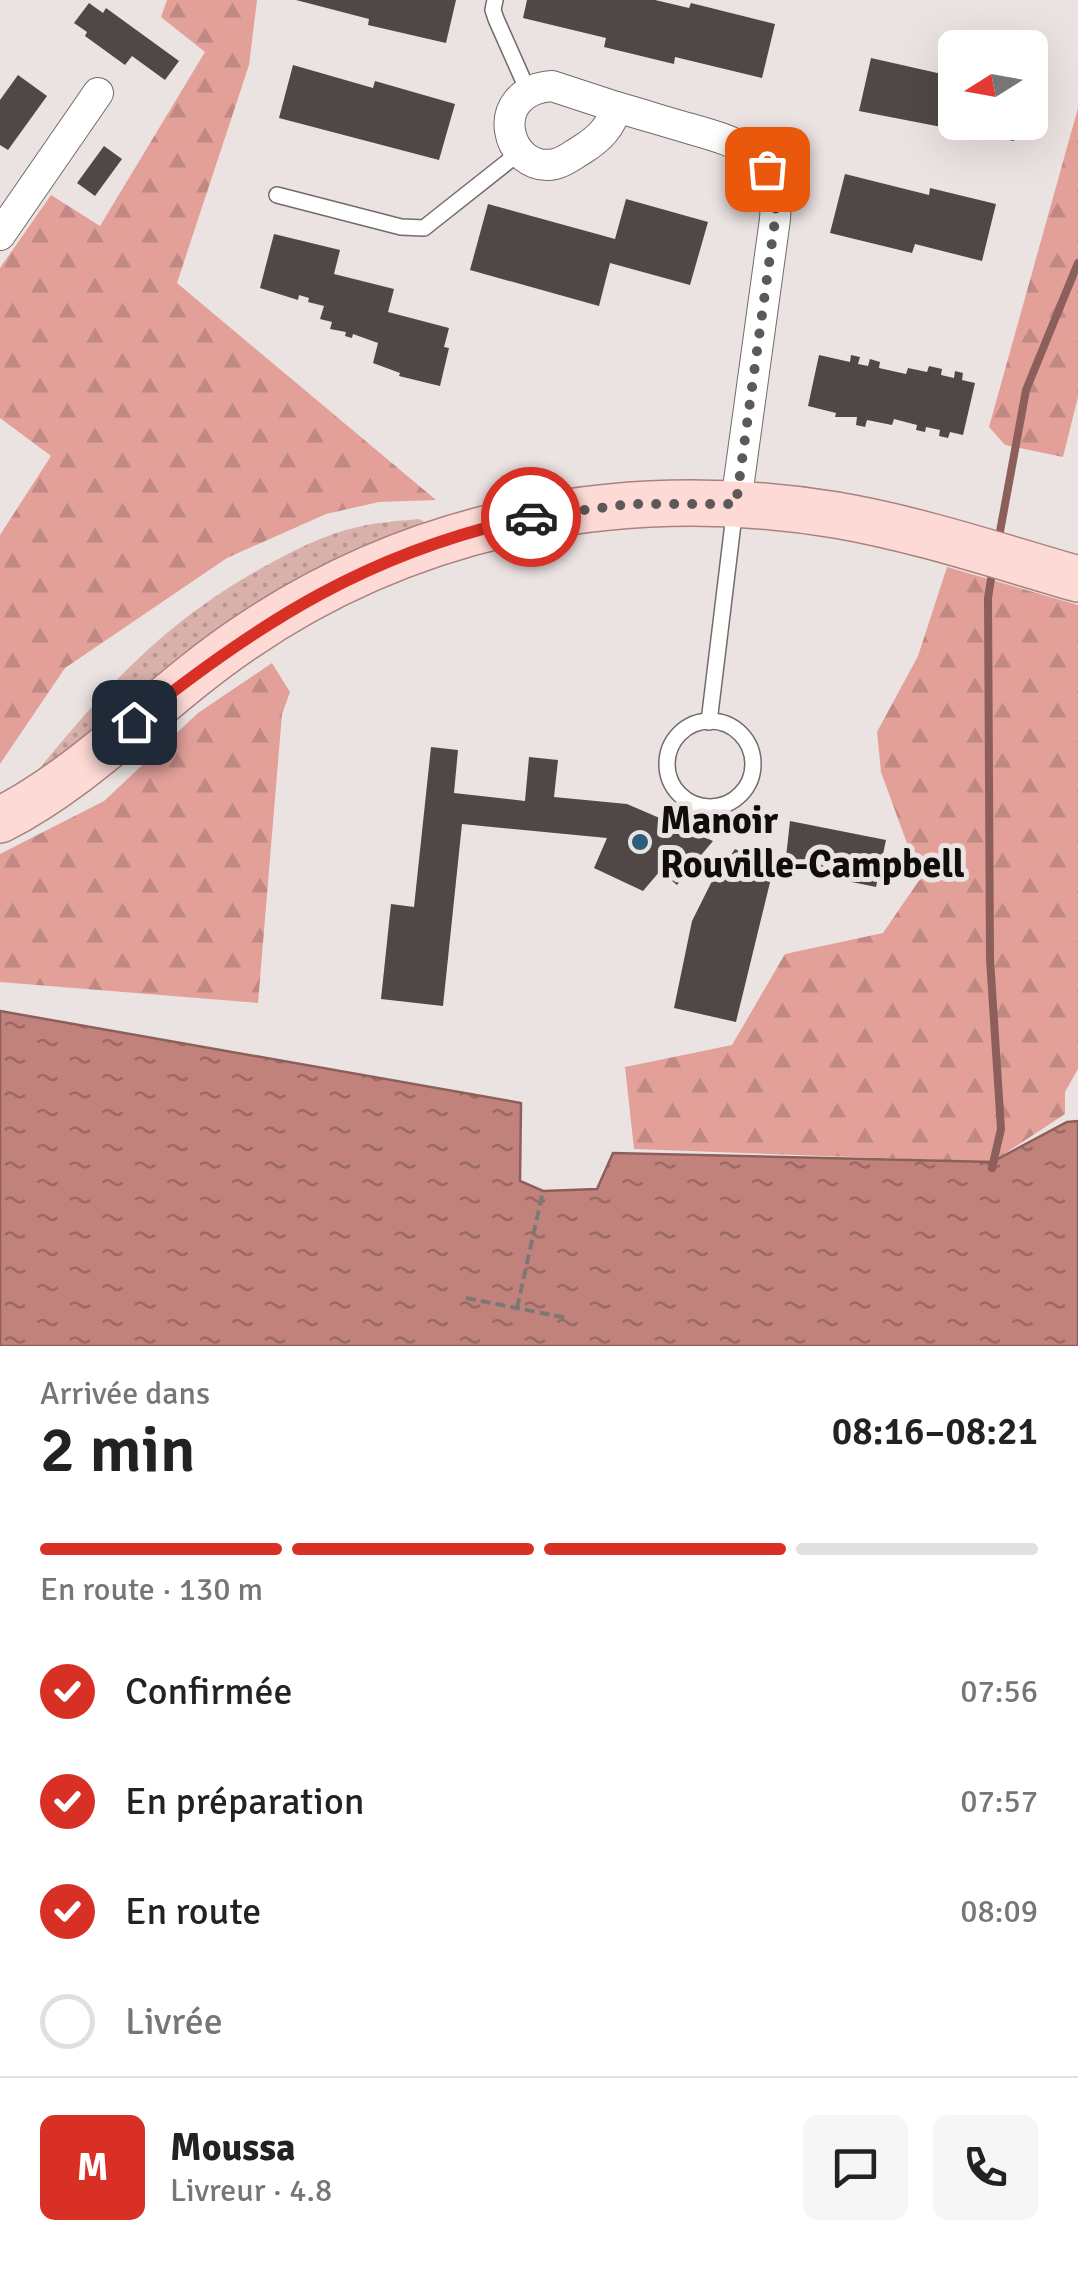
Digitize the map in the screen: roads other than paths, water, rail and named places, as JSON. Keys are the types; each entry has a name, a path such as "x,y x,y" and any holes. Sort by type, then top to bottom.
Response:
{"main road":[{"path":"0,820 64,779 242,639 310,598 376,565 472,531 548,513 669,501 839,516 1078,578"}],"street":[{"path":"616,107 612,122 602,134 562,162 539,164 520,152 509,130 513,106 528,91 552,86 746,147 767,169 773,184 775,220 736,504"},
{"path":"0,234 98,93"}],"lane":[{"path":"496,0 493,10 528,91"},
{"path":"277,195 401,226 424,228 520,152"},
{"path":"709,722 736,504"},
{"path":"709,722 737,731 752,756 748,785 739,796 711,808 684,798 674,787 668,761 676,738 686,729 709,722"}],"water":[{"path":"0,1011 521,1103 520,1181 543,1191 597,1189 613,1153 992,1162 1067,1122 1078,1121 1078,1346 0,1346"}],"waterway":[{"path":"999,537 1026,390 1078,263"},
{"path":"991,579 990,959 1001,1129 992,1168"}],"place":[{"name":"Manoir Rouville-Campbell","path":"640,842"}]}
